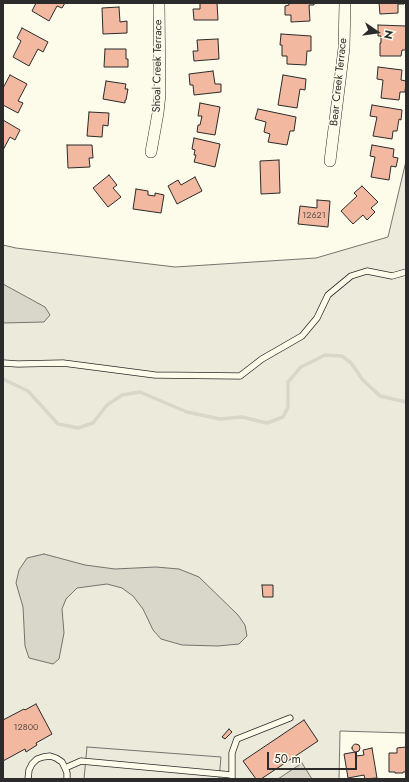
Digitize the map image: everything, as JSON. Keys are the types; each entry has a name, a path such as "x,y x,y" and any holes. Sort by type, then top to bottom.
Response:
{"street":[{"name":"Shoal Creek Terrace","path":"150,152 158,113 160,94 159,3"},
{"name":"Bear Creek Terrace","path":"330,161 344,48 345,3"}],"lane":[{"path":"3,363 63,363 155,375 240,376 262,359 302,336 317,318 328,295 351,276 366,271 392,276 406,272"},
{"path":"65,768 81,761 232,777 232,753 237,739 290,718"},
{"path":"28,779 29,770 32,764 37,759 50,756 62,762 67,773 67,779"}],"shaded area":[{"path":"406,161 406,733 340,731 339,779 3,779 3,245 16,248 175,267 316,258 388,237"},
{"path":"3,284 45,307 50,315 44,322 3,323"},
{"path":"44,554 85,565 115,569 156,567 179,569 199,577 238,615 245,625 247,636 239,644 218,646 182,645 161,639 153,630 143,609 133,596 122,588 107,584 77,588 66,599 62,609 64,633 59,659 53,664 29,658 25,646 23,607 16,583 19,570 27,558"},
{"path":"87,747 221,757 219,779 84,779"},
{"path":"302,763 312,779 278,779"}],"building":[{"path":"36,3 65,3 62,8 57,6 49,21 32,11"},
{"path":"200,3 217,3 218,20 194,20 193,9 200,9"},
{"path":"289,3 314,3 314,5 309,5 310,21 291,22 291,15 285,15 285,6 289,5"},
{"path":"379,3 404,4 398,4 398,13 380,14"},
{"path":"119,7 120,22 127,21 127,33 103,34 102,8"},
{"path":"378,25 406,26 406,50 402,50 401,56 380,56 381,36 378,36"},
{"path":"22,28 48,42 43,52 38,49 29,66 13,57 21,41 17,38"},
{"path":"281,34 311,36 311,51 307,51 306,65 287,64 287,56 282,56 282,45 280,45"},
{"path":"218,39 219,59 194,61 193,51 198,51 197,40"},
{"path":"105,49 126,49 128,67 104,67"},
{"path":"378,67 402,70 401,80 406,81 405,92 400,92 399,100 381,98 383,80 377,79"},
{"path":"213,71 215,84 221,84 221,92 194,95 193,85 190,85 189,74"},
{"path":"10,75 27,84 18,101 23,103 18,113 3,105 3,88"},
{"path":"283,75 306,79 305,90 300,89 297,108 278,105"},
{"path":"106,81 126,84 125,89 128,89 125,103 103,99"},
{"path":"200,103 220,107 215,135 197,132 202,116 198,116"},
{"path":"372,105 402,110 401,120 399,119 397,131 393,131 392,139 373,136 377,117 370,116"},
{"path":"258,109 296,117 294,131 290,131 287,145 268,142 270,134 264,132 266,122 255,119"},
{"path":"89,112 109,113 108,126 103,125 102,137 87,136"},
{"path":"3,120 20,130 15,140 10,137 3,150"},
{"path":"194,138 220,144 215,167 194,162 196,155 194,155 195,150 192,149"},
{"path":"67,145 92,145 93,158 89,158 90,167 68,168"},
{"path":"372,145 394,149 393,157 398,158 396,167 391,166 389,180 371,177 375,157 370,156"},
{"path":"279,160 280,193 261,194 260,161"},
{"path":"109,175 117,185 113,188 121,197 108,207 93,188"},
{"path":"195,177 202,191 177,204 168,186 178,180 181,185"},
{"path":"362,186 378,202 371,208 375,212 367,220 363,215 353,224 341,211 357,196 354,193"},
{"path":"136,189 148,191 148,195 155,196 155,193 164,195 161,213 133,209"},
{"path":"317,200 330,201 328,227 298,224 300,206 317,208"},
{"path":"262,585 273,585 273,597 263,597"},
{"path":"36,704 52,734 36,743 37,745 26,752 25,749 3,761 3,720"},
{"path":"304,720 318,741 261,779 256,779 243,761"},
{"path":"229,729 232,732 225,739 222,737"},
{"path":"356,744 359,745 359,751 356,752 353,751 352,748 353,745"},
{"path":"406,747 406,772 389,772 389,753 397,753 397,748"},
{"path":"372,748 377,778 365,779 364,775 348,778 344,754 355,752 356,756 364,755 363,750"}],"waterway":[{"path":"3,379 28,391 58,424 78,428 93,423 107,405 122,395 140,392 187,412 220,419 242,417 267,423 283,417 288,407 288,382 301,367 325,355 342,356 351,363 363,380 380,396 406,402"}]}
